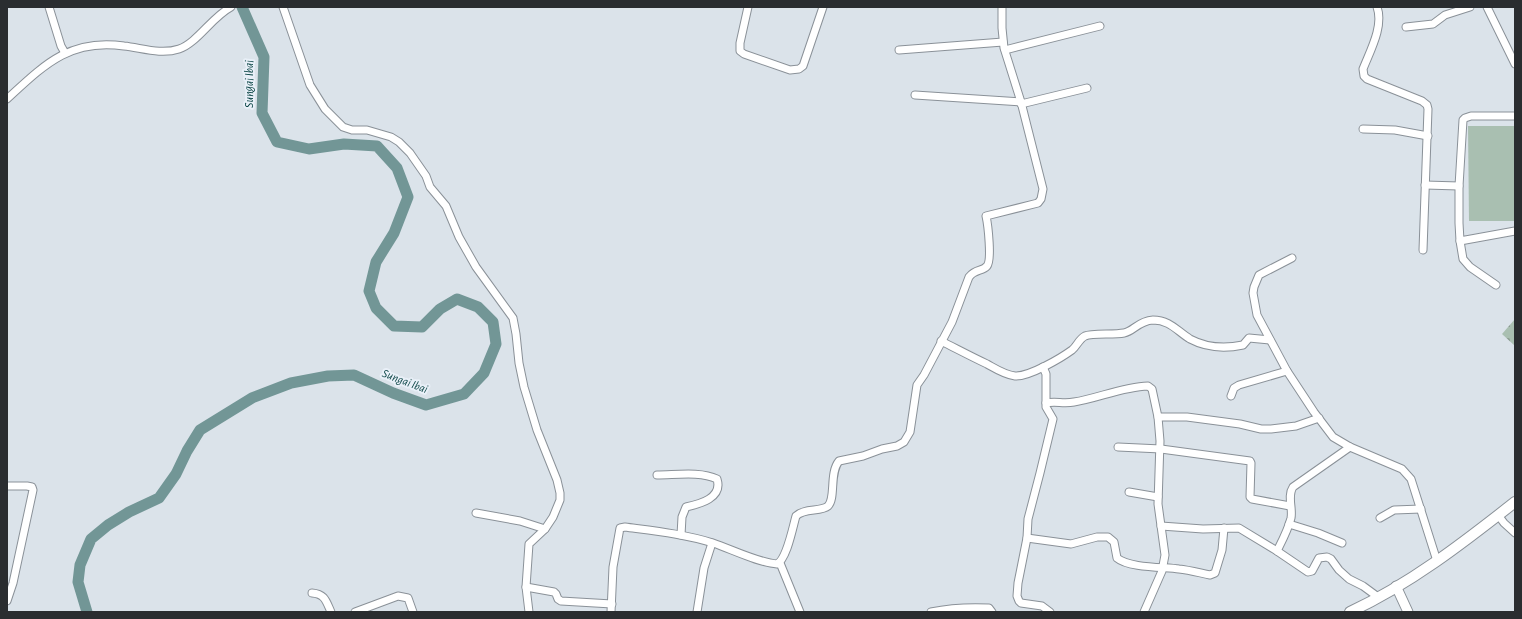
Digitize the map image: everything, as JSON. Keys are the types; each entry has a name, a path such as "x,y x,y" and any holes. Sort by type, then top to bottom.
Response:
{"main road":[{"path":"1350,612 1378,597 1437,561 1515,502"}],"street":[{"path":"49,7 61,46 65,53"},
{"path":"7,99 27,80 65,53 76,48 106,44 157,51 171,51 180,49 190,42 221,13 231,7"},
{"path":"282,7 310,85 325,109 343,127 352,130 367,130 391,137 399,142 410,153 426,176 430,187 446,206 458,237 474,263 513,318 524,387 537,430 558,484 560,500 554,517 545,529 529,544 526,587 530,612"},
{"path":"748,7 740,43 740,51 744,54 795,70 803,66 823,7"},
{"path":"800,612 780,563 791,535 796,516 802,512 824,508 830,502 834,470 839,461 864,456 904,442 910,432 917,385 924,375 952,322 969,277 973,272 984,269 988,263 988,225 986,216 1038,203 1043,195 1043,189 1021,103 1003,42 1002,7"},
{"path":"1377,7 1379,12 1379,22 1363,69 1364,76 1367,79 1424,102 1428,110 1423,250"},
{"path":"1406,27 1434,24 1445,16 1470,7"},
{"path":"1487,7 1515,64"},
{"path":"1005,50 1100,26"},
{"path":"899,50 1003,42"},
{"path":"915,95 1021,103 1087,88"},
{"path":"1496,285 1470,267 1463,259 1459,223 1459,186 1463,120 1471,116 1515,116"},
{"path":"1363,129 1395,130 1428,136"},
{"path":"1425,185 1459,186"},
{"path":"1460,241 1515,231"},
{"path":"1292,258 1259,275 1254,286 1253,293 1257,315 1287,371 1333,437 1350,447 1402,469 1411,479 1437,561"},
{"path":"941,341 1009,375 1019,376 1043,367 1073,349 1083,337 1091,335 1126,333 1141,323 1151,320 1168,323 1175,326 1191,339 1219,348 1243,345 1248,338 1270,340"},
{"path":"1043,367 1046,374 1047,409 1053,419 1028,516 1027,538 1018,583 1017,596 1019,601 1042,606 1050,612"},
{"path":"1231,396 1234,388 1239,385 1287,371"},
{"path":"1046,403 1074,402 1131,388 1148,386 1152,389 1158,417 1161,449 1158,497 1165,555 1162,568 1144,612"},
{"path":"1158,417 1187,417 1271,429 1296,426 1319,418"},
{"path":"1118,447 1161,449 1250,461 1250,496 1252,499 1290,506"},
{"path":"1277,551 1291,516 1290,506 1293,487 1350,447"},
{"path":"657,475 700,475 717,479 719,484 718,490 712,498 686,508 682,517 681,535"},
{"path":"7,486 28,486 32,487 32,490 13,583 7,601"},
{"path":"1129,492 1158,497"},
{"path":"1380,518 1394,510 1421,509"},
{"path":"476,513 520,521 545,529"},
{"path":"1498,515 1515,533"},
{"path":"1289,524 1318,533 1342,543"},
{"path":"1161,526 1204,529 1235,528 1242,530 1308,572 1312,571 1319,558 1327,557 1331,559 1339,570 1349,579 1363,586 1378,597"},
{"path":"611,612 613,567 620,528 625,527 681,535 712,543 774,564 780,563"},
{"path":"1027,538 1071,544 1097,537 1108,537 1114,542 1116,554 1120,560 1210,575 1216,570 1222,550 1224,528"},
{"path":"697,612 704,568 712,543"},
{"path":"1396,586 1408,612"},
{"path":"526,587 554,592 561,601 612,604"},
{"path":"312,593 323,596 331,612"},
{"path":"355,612 398,596 403,596 408,598 413,612"},
{"path":"1028,612 1029,604"},
{"path":"931,612 948,608 982,607 989,608 992,612"}],"green space":[{"path":"1468,126 1515,126 1515,221 1469,221"},
{"path":"1515,319 1515,346 1502,334"}],"waterway":[{"name":"Sungai Ibai","path":"87,612 78,582 80,565 91,539 108,525 129,512 159,498 176,474 187,451 200,430 252,398 291,383 328,376 354,375 393,393 426,405 464,394 484,373 496,344 493,322 478,307 457,299 440,309 422,327 394,326 376,308 369,291 376,262 394,233 408,197 397,168 377,146 344,144 309,149 277,142 262,113 264,57 242,7"}]}
